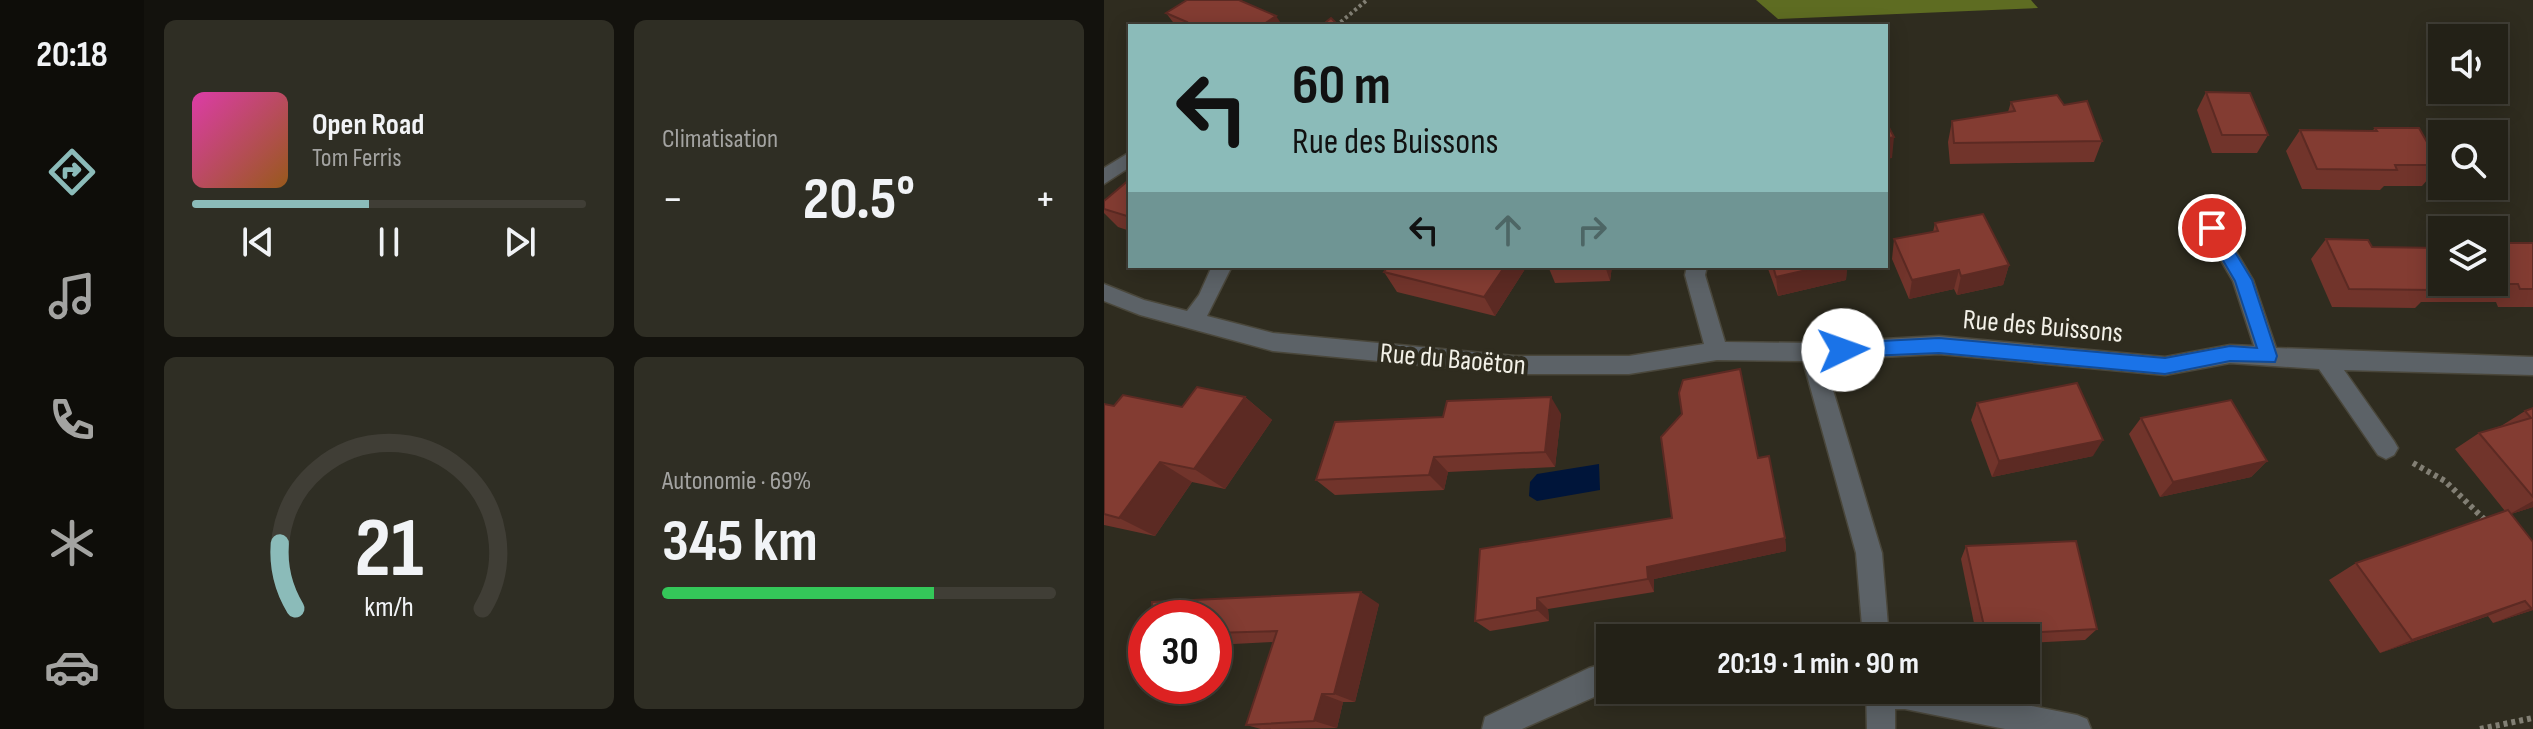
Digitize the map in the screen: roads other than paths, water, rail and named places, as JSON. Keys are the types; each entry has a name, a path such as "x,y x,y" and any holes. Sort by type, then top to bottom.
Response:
{"street":[{"path":"1104,177 1128,159"},
{"path":"2212,228 2243,280 2268,356"},
{"path":"1191,321 1207,300 1221,268"},
{"path":"1697,268 1695,275 1717,351"},
{"name":"Rue du Baoëton","path":"1104,292 1140,307 1273,342 1515,365 1629,365 1717,351 1811,352"},
{"name":"Rue des Buissons","path":"1811,352 1939,345 2165,366 2230,354 2533,366"},
{"path":"1811,352 1869,553 1875,624"},
{"path":"2325,360 2386,448"},
{"path":"1495,727 1596,679"},
{"path":"1880,704 1881,729"},
{"path":"1951,704 2077,729"}],"water":[{"path":"1599,464 1600,490 1537,501 1529,496 1530,482 1537,474"}]}
